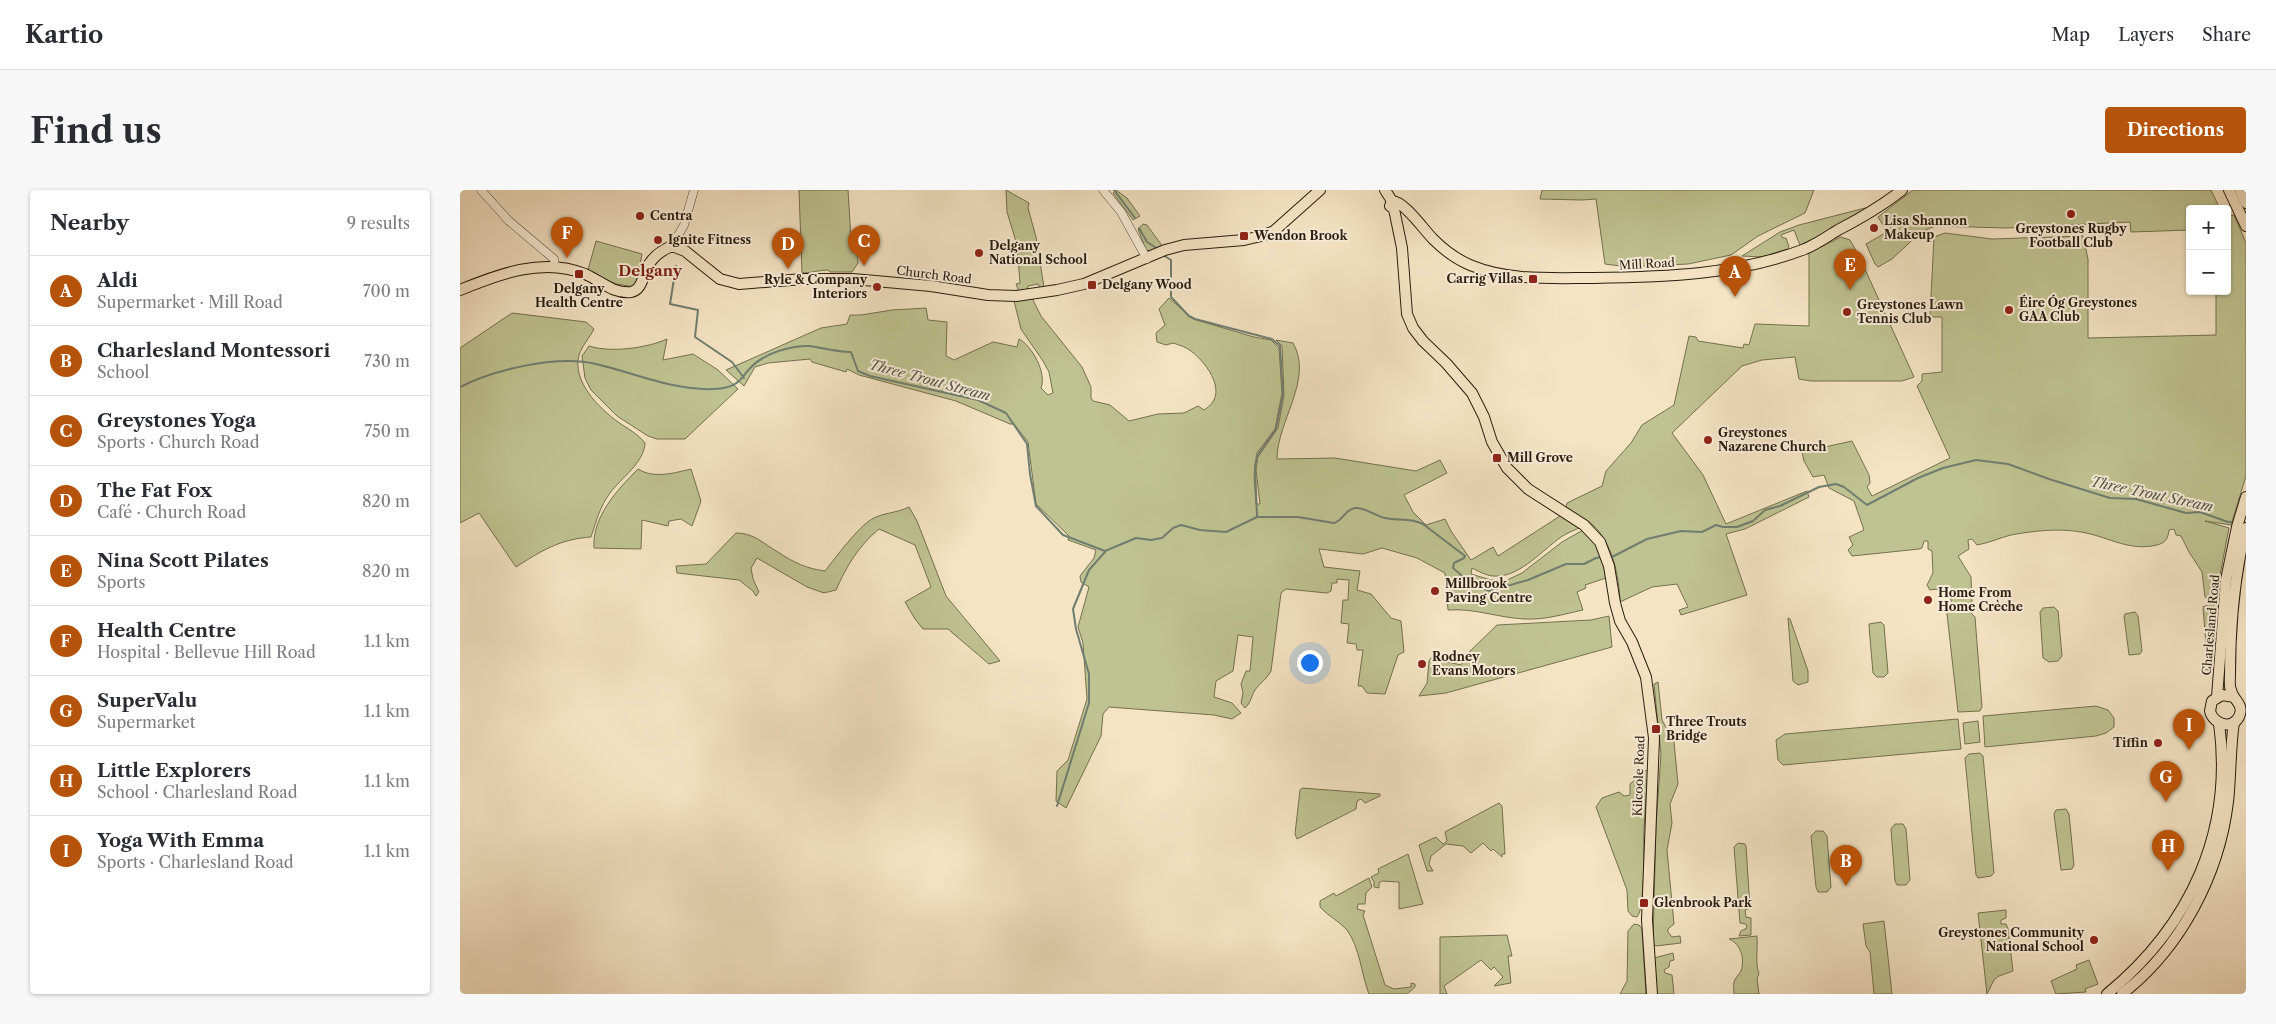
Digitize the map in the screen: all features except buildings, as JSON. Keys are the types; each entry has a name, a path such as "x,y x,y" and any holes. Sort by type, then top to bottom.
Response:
{"main road":[{"name":"Church Road","path":"672,246 685,251 713,274 731,282 853,279 931,286 1006,296 1034,294 1084,284 1166,250 1184,245 1244,240 1274,231 1320,190"},
{"path":"1385,190 1395,205"},
{"name":"Mill Road","path":"1395,205 1406,208 1434,240 1449,252 1469,264 1487,271 1536,278 1621,278 1726,270 1777,258 1807,248 1875,210 1902,190"},
{"path":"2229,190 2246,226"},
{"path":"2240,190 2246,203"},
{"name":"Kilcoole Road","path":"1395,205 1402,248 1407,314 1413,328 1472,394 1484,417 1492,442 1507,468 1528,489 1584,525 1603,547 1609,566 1614,603 1620,621 1641,662 1646,677 1654,764 1650,809 1647,920 1652,994"},
{"path":"460,290 521,269 555,268 585,274 621,292 635,291 640,285 649,264 656,256 672,246"},
{"name":"Charlesland Road","path":"2234,697 2230,682 2232,607 2242,510 2246,497"},
{"name":"Charlesland Road","path":"2217,697 2226,580 2241,528"},
{"path":"2227,694 2234,697 2240,708 2239,717 2234,722 2226,725 2213,719 2210,711 2211,705 2217,697 2227,694"},
{"path":"2122,994 2160,956 2189,917 2214,864 2224,825 2234,722"},
{"path":"2107,994 2144,961 2162,940 2195,888 2208,853 2218,807 2221,769 2219,723"}],"street":[{"path":"481,190 509,221 554,259 555,268"},
{"path":"672,246 684,225 694,190"},
{"path":"1103,190 1121,212 1147,259"}],"green space":[{"path":"799,190 848,190 851,239 856,239 858,263 852,272 830,272 828,270 802,273"},
{"path":"1006,190 1029,203 1028,208 1036,237 1044,287 1041,289 1038,284 1028,286 1027,291 1019,292 1016,284 1020,283 1017,245 1007,212"},
{"path":"1116,190 1127,198 1140,216 1133,220 1113,193"},
{"path":"1542,190 1814,190 1805,213 1758,236 1731,255 1688,264 1628,267 1605,264 1596,199 1540,199"},
{"name":"Greystones Rugby Football Club","path":"1913,190 2211,190 2218,205 2186,205 2186,230 2131,232 2130,222 2007,228 1935,226 1921,232 1892,259 1878,267 1866,244 1887,232 1878,217"},
{"path":"1869,207 1844,224 1800,245 1794,230 1781,235 1783,238 1786,238 1789,247 1787,249 1762,257 1742,256 1780,232 1799,225"},
{"path":"2234,215 2246,243 2246,476 2231,525 2205,521 2229,528 2219,580 2212,672 2203,668 2203,663 2207,658 2203,607 2210,604 2210,599 2205,597 2202,572 2181,536 2176,535 2174,529 2169,530 2168,537 2162,543 2143,547 2090,534 2064,530 2046,530 2011,535 1977,545 1972,539 1968,540 1969,549 1958,556 1971,577 1972,606 1970,607 1970,612 1975,617 1982,707 1980,711 1958,712 1947,614 1952,607 1950,594 1940,594 1937,589 1930,590 1927,585 1933,573 1932,551 1928,549 1928,541 1924,541 1922,548 1919,549 1852,556 1848,550 1853,545 1849,537 1864,530 1854,501 1829,488 1824,475 1813,477 1804,461 1802,452 1852,441 1869,475 1870,483 1867,487 1872,496 1950,458 1917,386 1922,381 1922,374 1942,372 1942,317 1930,317 1934,237 1945,233 1992,239 2083,236 2088,259 2088,338 2216,335 2216,295 2231,295 2231,216"},
{"path":"1143,224 1147,225 1163,247 1150,251 1146,250 1138,229"},
{"path":"1841,237 1850,240 1859,256 1914,377 1902,381 1811,381 1799,379 1795,357 1762,360 1742,366 1672,433 1703,475 1726,524 1807,491 1809,497 1745,529 1726,534 1747,595 1681,615 1679,610 1688,607 1677,584 1652,587 1620,602 1614,561 1606,541 1590,523 1580,516 1565,510 1567,503 1602,486 1606,471 1631,443 1642,425 1674,405 1689,336 1696,337 1698,341 1743,348 1744,344 1749,345 1755,324 1809,326 1809,253"},
{"path":"596,241 642,254 638,275 641,276 635,287 616,284 588,270"},
{"path":"1032,298 1041,316 1082,367 1091,387 1091,398 1093,401 1110,405 1129,421 1158,414 1184,413 1198,406 1204,410 1212,404 1215,396 1214,380 1198,357 1180,345 1173,343 1166,345 1157,342 1156,333 1165,325 1159,309 1169,298 1193,319 1254,337 1271,340 1279,348 1282,393 1275,429 1257,453 1254,476 1256,504 1260,504 1256,470 1258,457 1278,428 1284,395 1282,346 1276,340 1293,343 1298,357 1299,371 1293,400 1282,430 1277,459 1335,458 1416,471 1440,460 1447,473 1404,495 1413,512 1426,525 1445,519 1471,560 1493,547 1498,556 1560,516 1579,528 1561,537 1515,572 1491,576 1472,568 1471,574 1491,580 1507,580 1522,573 1562,542 1583,530 1595,540 1609,577 1585,585 1586,588 1577,592 1583,610 1540,619 1525,619 1468,610 1448,610 1445,573 1417,558 1382,548 1363,554 1319,549 1324,567 1360,571 1357,590 1371,594 1391,618 1401,621 1404,652 1398,655 1385,694 1367,693 1362,686 1358,686 1363,650 1357,650 1356,644 1347,643 1349,624 1341,623 1343,600 1348,600 1349,580 1337,579 1337,583 1332,583 1331,591 1327,593 1286,589 1281,593 1271,671 1255,690 1247,706 1245,708 1241,703 1243,693 1241,684 1246,671 1250,671 1253,637 1238,635 1233,671 1216,681 1214,697 1232,703 1241,713 1232,719 1214,715 1109,707 1103,714 1101,736 1066,808 1056,801 1057,771 1068,760 1087,699 1083,643 1078,627 1089,587 1081,582 1080,576 1094,558 1096,550 1068,540 1069,536 1036,504 1028,442 1014,424 956,401 859,375 847,369 846,372 812,362 810,359 768,363 755,367 744,386 726,370 821,328 847,324 850,315 926,308 928,320 947,322 946,356 954,360 993,342 1017,347 1019,339 1024,342 1037,360 1042,375 1041,388 1048,395 1053,393 1049,372 1021,329 1014,301"},
{"path":"512,313 586,322 594,329 579,355 579,375 583,384 595,402 645,443 641,457 604,503 591,537 560,543 516,567 479,513 460,523 460,348"},
{"path":"667,339 663,360 693,354 718,370 738,389 685,439 657,439 648,436 617,416 591,390 585,378 582,356 589,346 618,349 649,345"},
{"path":"638,469 651,474 657,474 691,469 701,501 692,526 681,519 669,521 668,526 642,520 641,549 594,548 597,526 607,505"},
{"path":"909,507 917,521 946,596 1000,661 989,664 948,629 923,629 905,602 931,587 915,545 879,529 865,542 854,557 836,590 824,593 807,587 757,558 751,568 753,579 759,592 756,596 753,591 739,580 677,573 676,566 706,564 736,533 742,533 758,539 800,564 812,569 825,571 866,523 876,517"},
{"path":"2054,607 2058,611 2062,656 2058,661 2049,662 2043,658 2040,612 2043,608"},
{"path":"2135,612 2138,616 2142,651 2140,654 2129,655 2124,616 2125,614"},
{"path":"1609,616 1612,647 1446,693 1419,696 1427,683 1429,661 1431,658 1461,665 1466,655 1497,625 1591,620"},
{"path":"1788,618 1790,619 1808,671 1808,682 1798,685 1793,681"},
{"path":"1881,622 1884,625 1888,673 1884,677 1877,677 1873,673 1869,624"},
{"path":"1658,682 1662,720 1674,742 1678,784 1670,804 1672,823 1667,850 1674,924 1668,929 1668,932 1672,937 1680,936 1681,943 1656,946 1653,944 1656,825 1661,754 1654,684"},
{"path":"2096,706 2108,710 2114,718 2114,727 2106,733 2096,736 1985,747 1983,716"},
{"path":"1958,719 1961,749 1783,765 1778,760 1776,740 1785,734"},
{"path":"1978,721 1980,742 1965,744 1963,723"},
{"path":"1980,753 1983,756 1994,873 1991,876 1978,878 1976,875 1965,758 1969,754"},
{"path":"1648,770 1644,828 1643,889 1640,911 1637,917 1632,916 1628,911 1627,890 1596,807 1602,798 1619,792 1624,796 1630,795 1630,784 1637,778 1637,773"},
{"path":"1302,788 1380,794 1380,796 1365,803 1361,799 1357,801 1356,809 1297,839 1295,834 1300,790"},
{"path":"1499,803 1502,806 1505,854 1502,854 1502,857 1493,849 1491,851 1483,843 1471,853 1463,846 1446,844 1431,856 1429,864 1433,871 1427,871 1419,845 1436,837 1443,844 1447,841 1445,832"},
{"path":"2066,809 2069,814 2074,865 2072,869 2061,870 2054,814 2056,810"},
{"path":"1895,824 1903,824 1906,829 1910,880 1906,885 1897,885 1895,881 1891,829"},
{"path":"1816,831 1823,831 1827,836 1831,887 1827,892 1818,892 1816,887 1811,836"},
{"path":"1738,843 1745,844 1746,846 1750,908 1745,910 1746,917 1751,918 1751,935 1739,936 1741,931 1747,928 1746,924 1740,923 1734,847"},
{"path":"1408,854 1423,904 1399,909 1399,882 1382,881 1379,883 1379,888 1374,887 1371,877 1379,873 1378,869"},
{"path":"1369,878 1372,887 1366,893 1365,904 1358,904 1357,909 1365,911 1363,915 1385,985 1394,989 1411,987 1411,983 1415,984 1415,987 1407,994 1369,994 1358,953 1351,937 1344,927 1320,907 1320,901 1334,893 1336,896"},
{"path":"2006,910 2006,918 2001,920 2001,924 2006,924 2008,929 2013,971 1994,980 1987,994 1978,913"},
{"path":"1884,921 1892,994 1874,994 1870,952 1866,946 1863,924"},
{"path":"1634,924 1639,925 1642,929 1646,994 1620,994 1627,981 1628,931"},
{"path":"1507,935 1512,956 1508,956 1511,983 1494,986 1503,977 1494,967 1491,970 1481,960 1444,986 1447,994 1440,994 1440,937"},
{"path":"1757,936 1759,994 1734,994 1734,983 1741,971 1742,957 1739,948 1729,939"},
{"path":"1673,953 1674,960 1670,961 1669,967 1664,970 1665,973 1672,975 1674,994 1656,994 1654,958"},
{"path":"2089,960 2098,984 2085,989 2086,992 2056,994 2051,981 2077,969 2076,965"}],"waterway":[{"path":"1114,190 1135,218"},
{"path":"1139,228 1147,242 1158,249"},
{"path":"1163,255 1171,260 1171,297 1189,316 1272,339 1280,346 1283,394 1276,429 1257,456 1255,467 1257,516"},
{"path":"676,266 670,304 698,310 695,337 732,362 744,378"},
{"name":"Three Trout Stream","path":"460,387 474,380 508,369 563,361 596,364 655,381 684,387 714,389 733,385 755,363 768,355 785,349 810,346 851,352 858,371 870,376 978,400 1006,413 1027,444 1036,506 1063,535 1105,551 1136,538 1151,540 1162,538 1173,528 1181,525 1200,530 1226,532 1257,517 1298,517 1334,523 1340,520 1349,510 1355,508 1385,518 1423,524 1465,556 1454,563 1453,568 1474,586 1490,591 1528,580 1566,564 1584,564 1603,557"},
{"name":"Three Trout Stream","path":"1610,558 1647,539 1681,531 1702,532 1716,525 1737,527 1753,521 1765,510 1780,506 1819,487 1836,484 1844,487 1867,505 1918,478 1943,468 1976,460 2008,464 2110,498 2136,499 2186,513 2200,512 2228,522 2235,522"},
{"path":"1057,806 1089,703 1089,674 1076,629 1073,609 1089,570 1105,552"}],"place":[{"name":"Greystones Rugby Football Club","path":"2071,214"},
{"name":"Centra","path":"640,216"},
{"name":"Lisa Shannon Makeup","path":"1874,228"},
{"name":"Wendon Brook","path":"1244,236"},
{"name":"Ignite Fitness","path":"658,240"},
{"name":"Delgany National School","path":"979,253"},
{"name":"Health Centre","path":"567,258"},
{"name":"Greystones Yoga","path":"864,266"},
{"name":"The Fat Fox","path":"788,269"},
{"name":"Delgany Health Centre","path":"579,274"},
{"name":"Carrig Villas","path":"1533,279"},
{"name":"Delgany Wood","path":"1092,285"},
{"name":"Ryle & Company Interiors","path":"877,287"},
{"name":"Nina Scott Pilates","path":"1850,290"},
{"name":"Aldi","path":"1735,297"},
{"name":"Éire Óg Greystones GAA Club","path":"2009,310"},
{"name":"Greystones Lawn Tennis Club","path":"1847,312"},
{"name":"Greystones Nazarene Church","path":"1708,440"},
{"name":"Mill Grove","path":"1497,458"},
{"name":"Millbrook Paving Centre","path":"1435,591"},
{"name":"Home From Home Crèche","path":"1928,600"},
{"name":"Rodney Evans Motors","path":"1422,664"},
{"name":"Three Trouts Bridge","path":"1656,729"},
{"name":"Tiffin","path":"2158,743"},
{"name":"Yoga With Emma","path":"2189,750"},
{"name":"SuperValu","path":"2166,802"},
{"name":"Little Explorers","path":"2168,871"},
{"name":"Charlesland Montessori","path":"1846,886"},
{"name":"Glenbrook Park","path":"1644,903"},
{"name":"Greystones Community National School","path":"2094,940"}],"district":[{"name":"Delgany","path":"650,271"}]}
